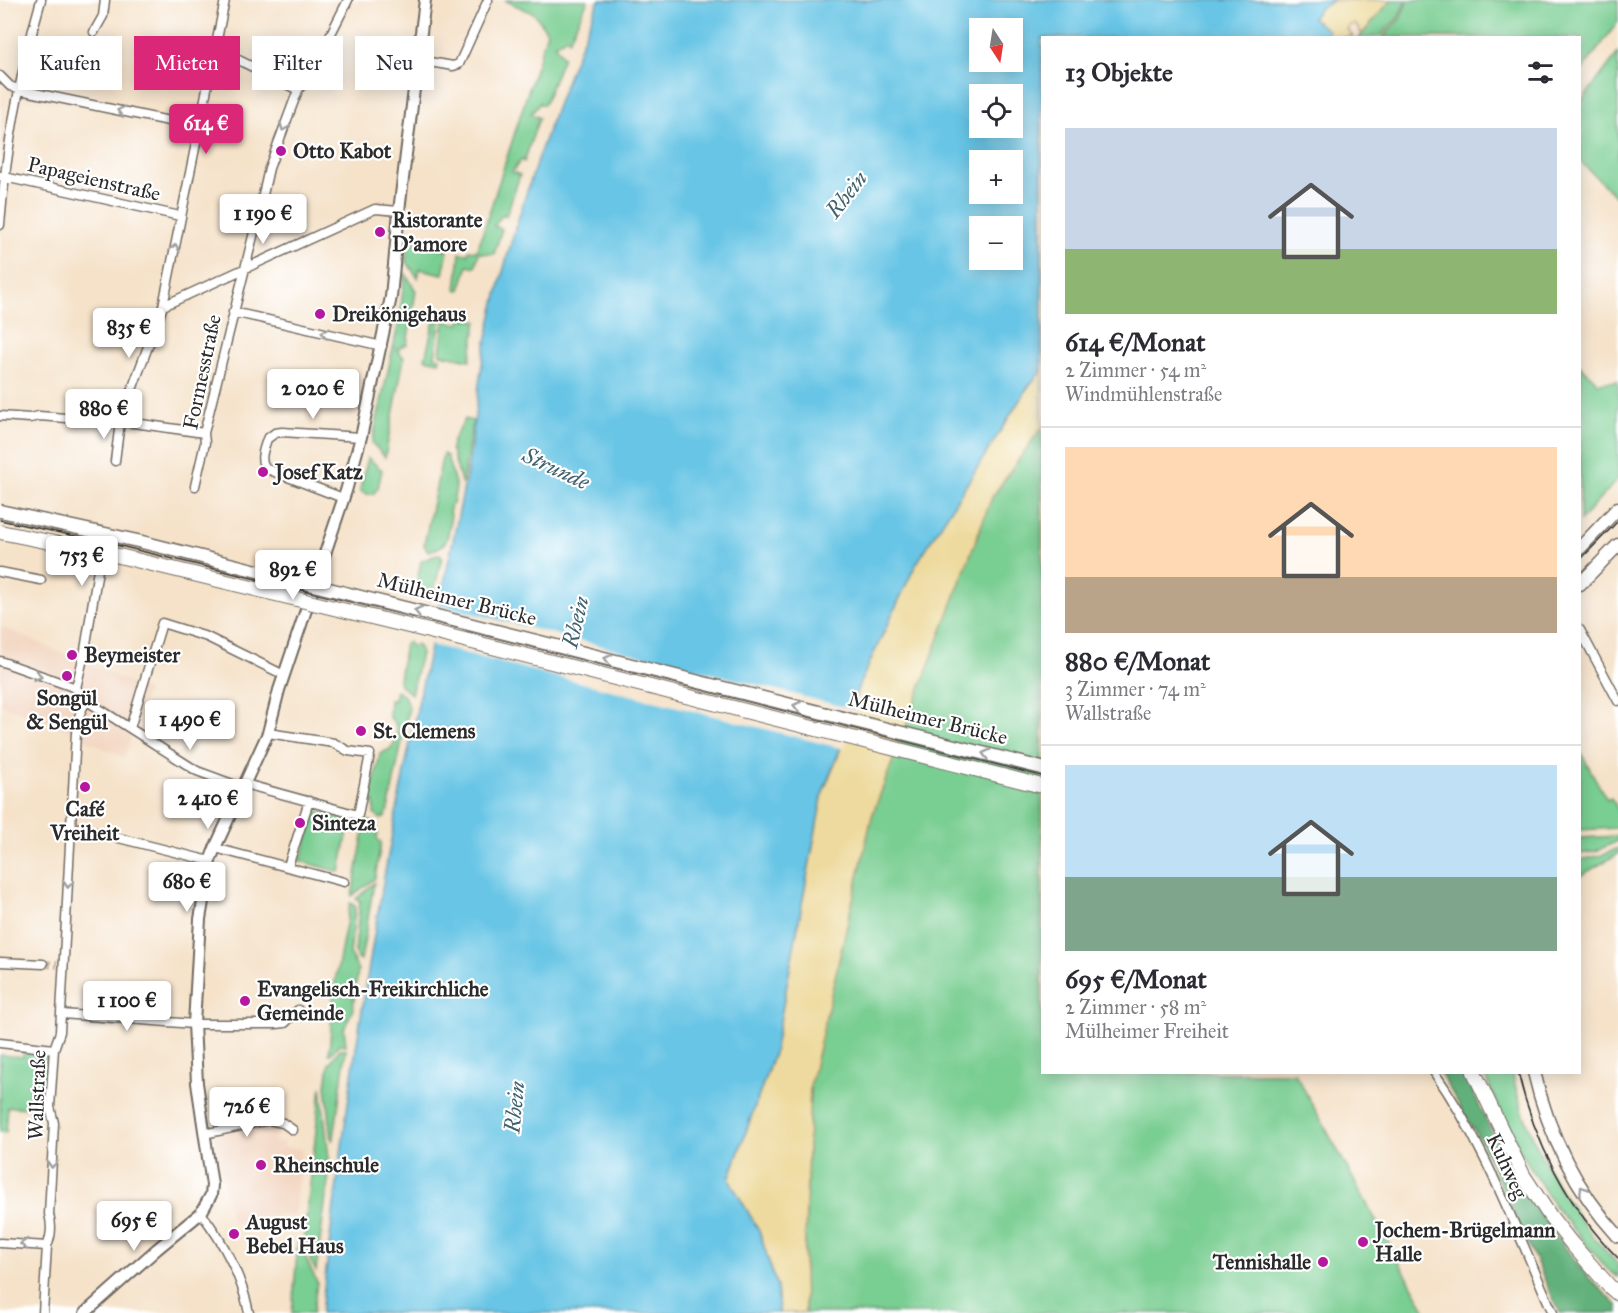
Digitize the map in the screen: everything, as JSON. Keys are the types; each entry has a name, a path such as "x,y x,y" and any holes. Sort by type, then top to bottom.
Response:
{"main road":[{"path":"1581,547 1618,508"},
{"name":"Mülheimer Brücke","path":"0,511 142,542 1041,768"},
{"name":"Mülheimer Brücke","path":"0,532 119,556 421,629 1041,788"},
{"name":"Mülheimer Brücke","path":"0,539 142,567 396,627 1041,788"},
{"path":"1581,583 1618,545"},
{"path":"1475,1074 1523,1175 1572,1245 1618,1294"},
{"path":"1481,1074 1516,1151 1549,1208 1588,1256 1618,1288"},
{"path":"1535,1074 1550,1128 1565,1160 1594,1206 1618,1236"}],"street":[{"path":"33,36 41,0"},
{"path":"94,32 103,16 105,0"},
{"path":"218,36 225,0"},
{"name":"Formesstraße","path":"330,36 348,0"},
{"path":"421,36 425,0"},
{"path":"434,63 453,66 459,64 488,0"},
{"path":"0,76 10,86 18,89"},
{"path":"0,225 2,177 20,90 198,127"},
{"path":"115,461 120,422 163,306 206,90"},
{"name":"Formesstraße","path":"195,486 233,312 269,168 298,90"},
{"path":"85,1313 201,1213 211,1195 212,1185 197,1083 194,1024 197,947 210,861 268,733 284,675 361,437 391,297 414,90"},
{"name":"Papageienstraße","path":"2,177 180,216"},
{"path":"163,306 375,209 399,211"},
{"path":"233,312 382,346"},
{"path":"0,416 30,418 39,416 120,422 205,438"},
{"path":"343,498 267,470 262,461 264,449 269,436 282,432 361,437"},
{"path":"76,688 85,650 98,570"},
{"path":"0,572 41,580"},
{"path":"130,728 162,623 207,637 284,675"},
{"path":"1581,632 1618,701"},
{"path":"0,662 76,688 87,701 197,771 244,786 358,815 370,754 348,751 334,743 268,733"},
{"name":"Wallstraße","path":"43,1313 47,1246 51,1223 49,1214 54,1123 50,1107 54,1049 60,1032 62,1014 60,965 78,721 87,701"},
{"path":"288,866 309,801"},
{"path":"70,828 79,828 210,861"},
{"path":"215,848 344,882"},
{"path":"0,962 43,964"},
{"path":"62,1014 194,1024 276,1024 285,1023 298,1010"},
{"path":"0,1043 54,1049"},
{"name":"Kuhweg","path":"1435,1074 1489,1166 1553,1313"},
{"path":"204,1134 269,1120 283,1123 293,1130"},
{"path":"201,1213 225,1249 243,1290 249,1313"},
{"path":"0,1243 47,1246"}],"shaded area":[{"path":"0,626 147,690 124,758 62,728 0,704"},
{"name":"Rheinschule","path":"264,1124 277,1130 275,1141 284,1142 284,1147 302,1149 294,1216 278,1215 231,1222 215,1135"}],"green space":[{"path":"504,0 588,0 569,40 567,37 555,45 563,57 544,105 540,103 531,114 539,118 524,162 521,160 512,172 520,175 506,216 503,214 494,226 502,229 494,254 479,253 475,267 468,265 460,290 456,290 460,253 468,254 469,250 477,251 547,32 535,14"},
{"path":"1391,0 1406,0 1398,18 1380,36 1361,36"},
{"path":"1408,0 1618,0 1618,22 1581,72 1581,36 1384,36 1400,19"},
{"path":"1618,53 1618,199 1581,162 1581,102"},
{"path":"408,241 448,250 443,274 420,269 418,278 406,261"},
{"path":"405,273 416,291 407,344 397,349 404,358 385,457 372,443 399,321"},
{"path":"436,313 441,314 435,357 440,358 439,362 425,359"},
{"path":"462,318 477,321 470,360 440,354 444,321 459,324"},
{"path":"1581,366 1598,383 1618,381 1618,479 1581,520"},
{"path":"465,419 473,421 462,485 451,448"},
{"path":"1041,428 1041,1074 1296,1074 1427,1313 805,1313 804,1269 810,1086 872,816 992,497"},
{"path":"443,454 447,456 456,487 449,513 451,514 447,539 441,546 428,551 424,545"},
{"path":"368,458 382,470 378,488 373,494 364,493 360,489"},
{"path":"440,554 442,557 433,595 428,600 424,594 419,597 414,596 421,561"},
{"path":"408,642 411,647 417,644 421,653 411,694 400,685 399,680 405,643"},
{"path":"396,690 404,696 409,707 388,810 381,819 374,814 374,801 370,800 380,754 390,749 398,738 396,725 389,716 390,700 394,700"},
{"path":"1581,753 1607,800 1611,798 1618,809 1618,828 1581,830"},
{"path":"317,811 350,820 340,872 300,861"},
{"path":"366,820 375,825 378,833 377,839 381,842 375,878 352,896"},
{"path":"1618,836 1618,841 1596,851 1581,854 1581,838"},
{"path":"1618,848 1618,854 1581,875 1581,860 1606,854"},
{"path":"374,883 360,960 357,959 355,952 360,901 356,899"},
{"path":"350,903 355,906 355,910 350,954 358,970 353,1009 344,1029 346,1045 339,1044 329,1054 334,987"},
{"path":"24,1049 45,1051 50,1057 50,1061 47,1062 46,1076 49,1077 49,1081 45,1081 44,1105 36,1108 8,1107 6,1133 0,1132 0,1055 23,1057"},
{"path":"340,1049 346,1049 332,1140 326,1086 329,1064"},
{"path":"1441,1074 1464,1074 1514,1179 1585,1274 1618,1306 1618,1313 1560,1313 1480,1140"},
{"path":"1483,1074 1512,1074 1528,1125 1552,1176 1582,1222 1618,1264 1618,1277 1607,1269 1555,1207 1519,1149"},
{"path":"321,1087 330,1167 316,1271 304,1238"},
{"path":"298,1242 317,1282 313,1313 292,1313"}],"sand":[{"path":"1334,0 1391,0 1362,34 1355,24 1350,25 1347,29 1352,36 1325,36 1328,31 1312,18 1319,9"},
{"path":"1041,371 1041,428 992,497 872,816 810,1086 804,1269 805,1313 779,1313 777,1287 759,1231 729,1179 774,1053 823,792 838,757 858,687 915,566 1028,387"}],"water":[{"path":"599,0 1334,0 1319,9 1312,18 1329,31 1325,36 1041,36 1041,371 1028,387 915,566 858,687 846,734 823,792 774,1053 729,1179 759,1231 777,1287 779,1313 321,1313 363,1003 403,776 468,468 484,352 498,290 536,164"}],"pier":[{"path":"436,604 856,710 844,749 428,644"}],"tunnel":[{"path":"43,964 57,965"}],"tram line":[{"path":"0,520 112,544 421,619 1041,776"},
{"path":"1581,559 1618,521"},
{"path":"1519,1074 1533,1123 1555,1172 1584,1218 1618,1258"}],"place":[{"name":"Otto Kabot","path":"281,151"},
{"name":"Ristorante D'amore","path":"380,232"},
{"name":"Dreikönigehaus","path":"320,314"},
{"name":"Josef Katz","path":"263,472"},
{"name":"Beymeister","path":"72,655"},
{"name":"Songül & Sengül","path":"67,676"},
{"name":"St. Clemens","path":"361,731"},
{"name":"Café Vreiheit","path":"85,787"},
{"name":"Sinteza","path":"300,823"},
{"name":"Evangelisch-Freikirchliche Gemeinde","path":"245,1001"},
{"name":"Rheinschule","path":"261,1165"},
{"name":"August Bebel Haus","path":"234,1234"},
{"name":"Jochem-Brügelmann Halle","path":"1363,1242"},
{"name":"Tennishalle","path":"1323,1262"}],"water label":[{"name":"Rhein","path":"846,194"},
{"name":"Strunde","path":"556,468"},
{"name":"Rhein","path":"575,622"},
{"name":"Rhein","path":"514,1107"}]}
